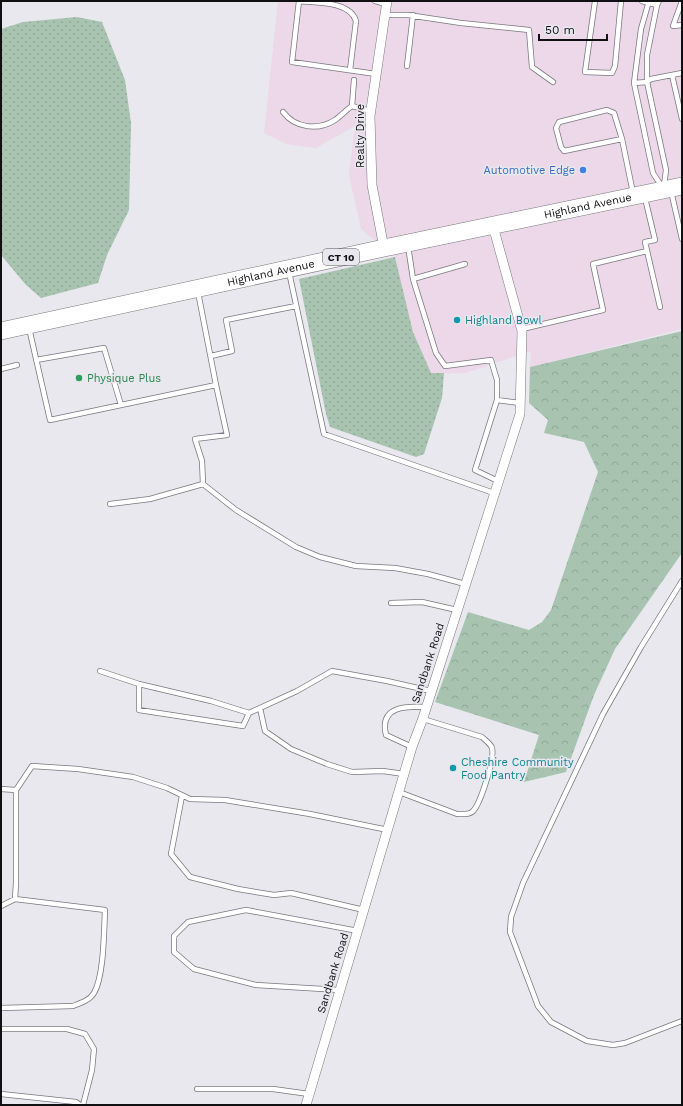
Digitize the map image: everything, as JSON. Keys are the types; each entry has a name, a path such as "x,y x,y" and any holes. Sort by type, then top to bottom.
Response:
{"highway":[{"name":"Highland Avenue","path":"1,331 407,243 672,188"}],"street":[{"name":"Realty Drive","path":"384,248 372,185 371,111 386,2"},
{"name":"Sandbank Road","path":"306,1105 412,747 423,718 520,414 522,329 493,226"}],"lane":[{"path":"350,70 356,20 355,15 349,10 340,6 299,1 292,62 376,74"},
{"path":"375,1 386,2"},
{"path":"595,1 585,72 612,73 615,66 621,1"},
{"path":"642,1 658,3 648,55 647,82 666,170 672,188 682,239"},
{"path":"682,1 673,26 682,25"},
{"path":"649,2 641,29 634,83 653,173 672,188"},
{"path":"385,15 413,16 529,30 532,67 553,82"},
{"path":"407,66 413,16"},
{"path":"634,83 647,82 651,79 682,73"},
{"path":"672,75 682,119"},
{"path":"283,112 290,120 296,123 317,127 334,121 352,106 354,80"},
{"path":"352,106 371,111"},
{"path":"622,139 564,151 561,147 556,128 559,122 607,110 614,113 622,139 639,195 655,240 645,242 660,307"},
{"path":"407,243 413,279 436,353 445,366 491,360 497,380 496,400 475,470 498,481"},
{"path":"522,329 603,310 593,264 647,251"},
{"path":"413,279 465,264"},
{"path":"288,269 324,434 494,493"},
{"path":"198,288 210,356 227,435 195,438 202,461 203,484 236,510 296,546 320,557 356,566 394,568 428,574 465,584"},
{"path":"210,356 232,351 226,320 296,306"},
{"path":"29,325 50,420 216,385"},
{"path":"36,360 104,348 121,405"},
{"path":"1,369 17,365"},
{"path":"496,400 520,403"},
{"path":"110,504 150,499 203,484"},
{"path":"682,581 641,647 603,714 523,883 511,918 510,932 538,1006 551,1022 588,1040 612,1045 625,1044 682,1021"},
{"path":"391,603 422,602 457,610"},
{"path":"100,671 139,684 249,713 297,691 332,672 388,681 431,692"},
{"path":"139,684 139,710 243,726 249,713"},
{"path":"412,747 386,735 384,727 386,718 391,712 408,706 426,707"},
{"path":"260,708 265,731 291,749 327,764 352,772 405,774"},
{"path":"399,792 457,814 471,813 477,808 480,800 492,759 492,748 482,737 423,718"},
{"path":"15,898 16,790 32,766 78,769 133,777 167,788 190,799 225,800 310,814 388,830"},
{"path":"1,789 16,790"},
{"path":"182,796 172,854 190,877 238,889 274,894 291,893 364,910"},
{"path":"1,906 15,898 105,910 103,951 99,979 94,994 84,1002 74,1006 1,1008"},
{"path":"340,990 256,985 194,969 174,952 174,936 188,922 246,910 358,931"},
{"path":"1,1029 67,1028 85,1034 94,1049 92,1070 83,1105"},
{"path":"197,1089 273,1089 309,1094"},
{"path":"1,1094 76,1102 80,1105"}],"shaded area":[{"path":"278,1 682,1 682,329 530,367 531,351 466,373 431,374 413,332 395,257 361,229 349,175 355,126 316,148 286,144 264,133"}],"green space":[{"path":"77,17 102,22 125,80 131,123 129,210 107,255 98,283 41,298 26,285 1,255 1,29 23,22"},
{"path":"395,257 413,332 431,373 444,373 442,398 424,454 416,457 330,427 326,414 299,279"},
{"path":"682,331 682,553 615,649 594,695 566,772 524,782 539,735 435,702 468,612 529,630 542,622 551,610 598,472 584,442 544,433 548,420 529,403 530,367"}],"place":[{"name":"Automotive Edge","path":"583,170"},
{"name":"Highland Bowl","path":"457,320"},
{"name":"Physique Plus","path":"79,378"},
{"name":"Cheshire Community Food Pantry","path":"453,768"}]}
